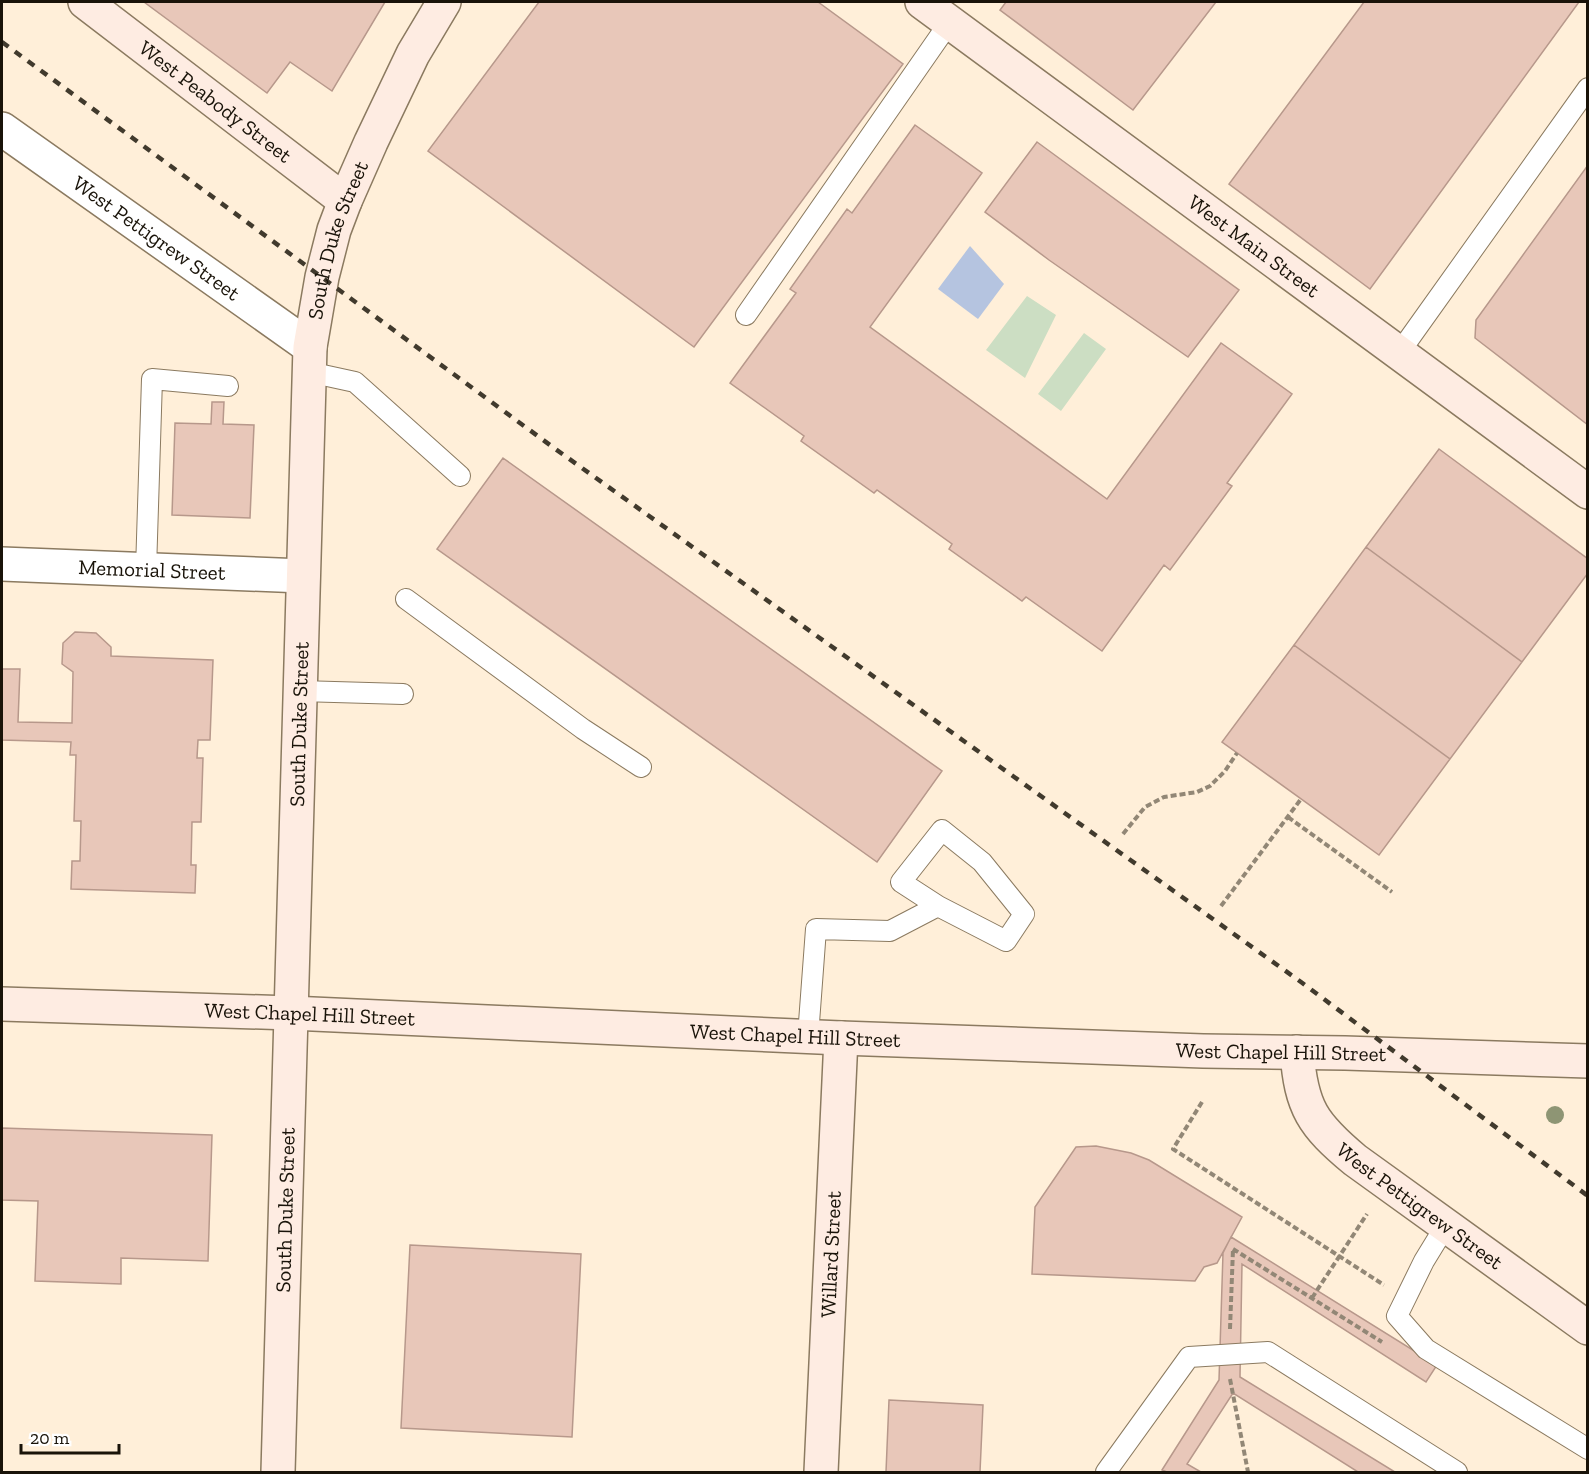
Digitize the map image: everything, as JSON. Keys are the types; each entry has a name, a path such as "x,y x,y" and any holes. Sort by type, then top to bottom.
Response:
{"main road":[{"name":"West Peabody Street","path":"85,2 345,201"},
{"name":"South Duke Street","path":"278,1473 310,359 322,277 334,230 370,142 444,2"},
{"name":"West Main Street","path":"934,9 1587,492"},
{"name":"West Chapel Hill Street","path":"2,1004 291,1013 841,1038 1203,1051 1587,1061"},
{"name":"Willard Street","path":"821,1473 841,1038"},
{"name":"West Pettigrew Street","path":"1297,1052 1304,1097 1327,1137 1355,1160 1587,1328"}],"street":[{"name":"West Pettigrew Street","path":"2,129 310,359"},
{"name":"Memorial Street","path":"2,564 303,576"}],"lane":[{"path":"746,315 934,9"},
{"path":"1399,353 1587,88"},
{"path":"310,359 355,382 460,476"},
{"path":"146,570 152,379 228,386"},
{"path":"406,599 573,722 641,767"},
{"path":"300,692 403,694"},
{"path":"942,830 982,862 1024,914 1006,941 938,906 901,882 942,830"},
{"path":"808,1036 816,929 890,931 938,906"},
{"path":"1446,1225 1424,1261 1397,1316 1426,1349 1587,1449"},
{"path":"1106,1473 1189,1357 1268,1352 1457,1473"}],"path":[{"path":"1123,834 1145,807 1164,797 1197,792 1210,786 1225,771 1237,753"},
{"path":"1221,906 1301,799"},
{"path":"1288,817 1392,892"},
{"path":"1202,1102 1173,1149 1406,1299"},
{"path":"1312,1298 1367,1214"},
{"path":"1233,1249 1387,1345"}],"green space":[{"path":"1027,296 1056,315 1025,378 986,350"},
{"path":"1084,333 1106,349 1061,411 1038,394"}],"water":[{"path":"970,246 1004,284 978,319 938,289"}],"building":[{"path":"144,2 385,2 332,91 290,62 267,93"},
{"path":"539,2 818,2 903,64 694,347 428,151"},
{"path":"1006,2 1216,2 1133,110 1000,10"},
{"path":"1364,2 1579,2 1370,289 1229,184"},
{"path":"915,125 982,173 870,327 1107,499 1221,343 1292,394 1227,483 1232,486 1170,570 1164,565 1102,651 1026,597 1022,601 949,549 952,544 877,490 874,493 801,441 804,436 730,383 796,293 790,289 847,209 852,213"},
{"path":"1037,142 1239,290 1188,357 1049,260 985,212"},
{"path":"1588,165 1588,425 1475,338 1476,320"},
{"path":"212,402 224,402 223,424 254,425 250,518 172,515 175,423 211,424"},
{"path":"1439,449 1588,559 1588,573 1522,662 1366,547"},
{"path":"503,458 942,771 877,862 437,549"},
{"path":"1366,547 1522,662 1450,759 1294,645"},
{"path":"75,632 96,633 111,647 111,656 213,660 210,740 198,740 197,758 203,758 201,822 192,822 191,865 196,865 195,893 71,889 72,861 80,861 81,821 74,821 76,755 70,755 71,742 2,740 2,669 20,669 18,722 72,723 73,672 62,664 63,643"},
{"path":"1294,645 1450,759 1379,855 1222,742"},
{"path":"2,1128 212,1135 208,1261 121,1258 121,1284 35,1281 38,1201 2,1200"},
{"path":"1096,1146 1131,1153 1149,1160 1242,1217 1217,1263 1204,1267 1195,1281 1032,1274 1035,1207 1076,1147"},
{"path":"1231,1237 1437,1365 1426,1382 1242,1264 1240,1377 1395,1472 1358,1472 1233,1393 1187,1464 1201,1472 1162,1470 1219,1380 1223,1253"},
{"path":"410,1245 581,1254 572,1437 401,1428"},
{"path":"889,1400 983,1405 980,1472 886,1472"}],"railway":[{"path":"2,42 554,448 1301,982 1588,1196"}]}
